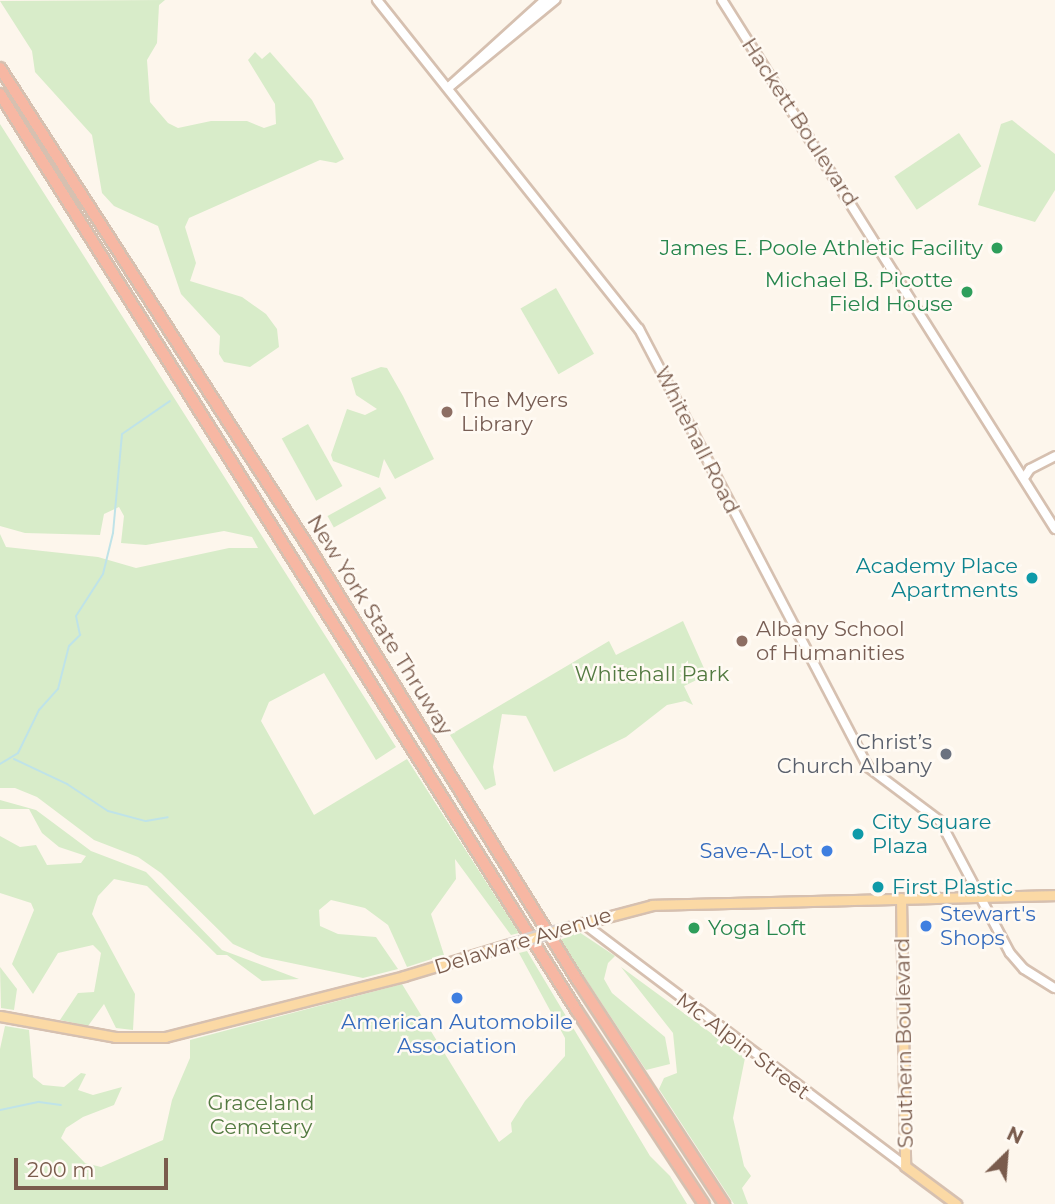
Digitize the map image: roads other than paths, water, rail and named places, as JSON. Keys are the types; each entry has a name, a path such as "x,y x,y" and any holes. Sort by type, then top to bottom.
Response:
{"highway":[{"name":"New York State Thruway","path":"0,68 310,549 578,981 724,1204"},
{"name":"New York State Thruway","path":"0,94 577,1011 702,1201"}],"main road":[{"name":"Delaware Avenue","path":"0,1016 131,1038 174,1035 652,905 1055,895"},
{"name":"Southern Boulevard","path":"901,898 905,1166 956,1204"}],"street":[{"name":"Whitehall Road","path":"377,0 639,329 868,766 940,821 1017,962 1055,988"},
{"path":"448,88 545,0"},
{"path":"448,88 555,0"},
{"name":"Hackett Boulevard","path":"722,0 1055,529"},
{"path":"1024,478 1030,469 1055,456"},
{"name":"Mc Alpin Street","path":"583,923 905,1166"}],"waterway":[{"path":"0,764 18,753 39,710 58,689 69,646 80,635 76,616 103,574 113,533 122,434 170,401"},
{"path":"14,759 67,784 108,811 146,821 168,817"},
{"path":"0,1110 39,1102 61,1105"}],"place":[{"name":"James E. Poole Athletic Facility","path":"997,248"},
{"name":"Michael B. Picotte Field House","path":"967,292"},
{"name":"The Myers Library","path":"447,412"},
{"name":"Academy Place Apartments","path":"1032,578"},
{"name":"Albany School of Humanities","path":"742,641"},
{"name":"Christ’s Church Albany","path":"946,754"},
{"name":"City Square Plaza","path":"858,834"},
{"name":"Save-A-Lot","path":"827,851"},
{"name":"First Plastic","path":"878,887"},
{"name":"Stewart's Shops","path":"926,926"},
{"name":"Yoga Loft","path":"694,928"},
{"name":"American Automobile Association","path":"457,998"}],"park label":[{"name":"Whitehall Park","path":"652,674"},
{"name":"Graceland Cemetery","path":"261,1115"}]}
